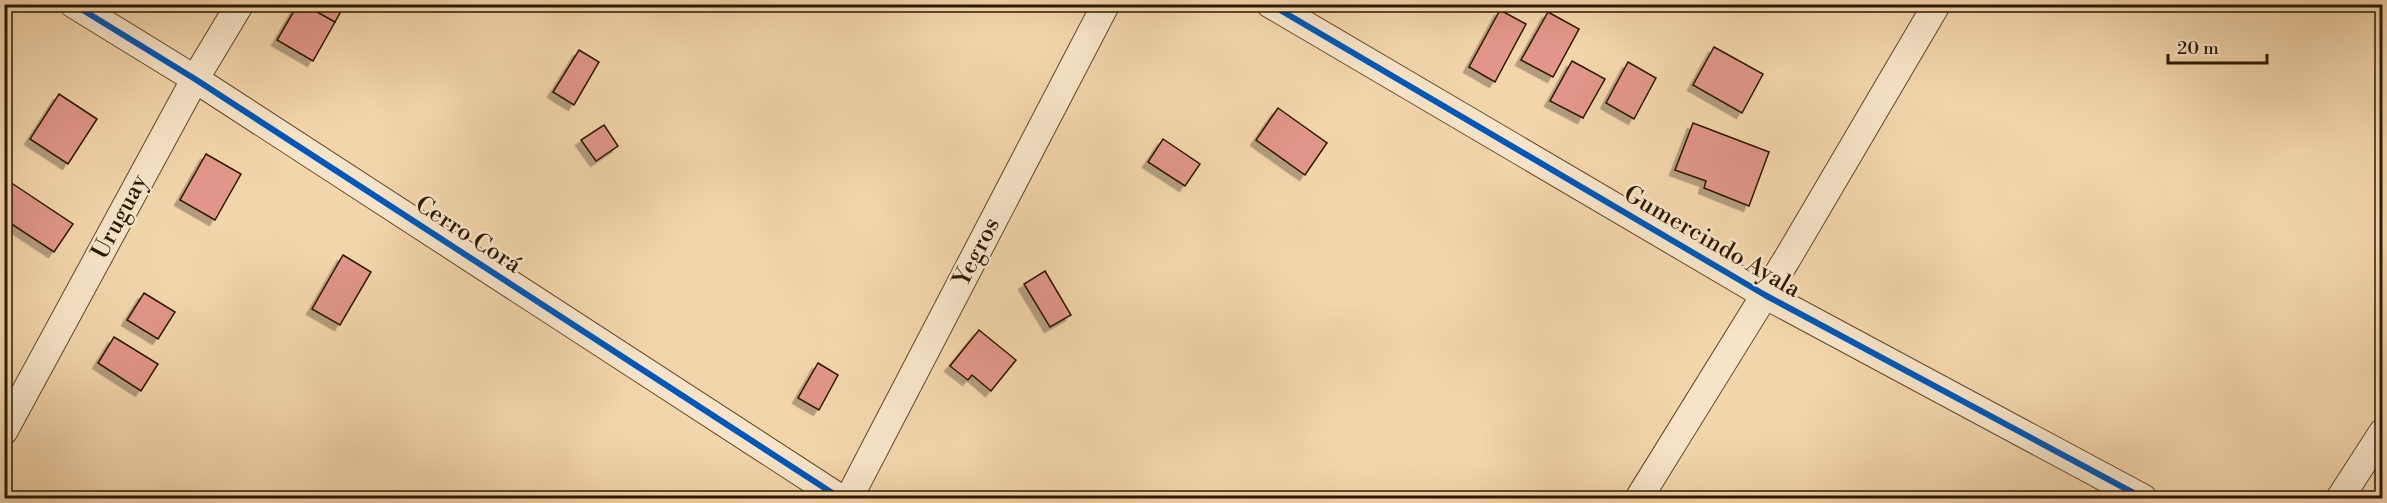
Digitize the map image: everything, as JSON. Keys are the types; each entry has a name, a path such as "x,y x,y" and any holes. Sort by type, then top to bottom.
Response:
{"street":[{"name":"Cerro Corá","path":"73,4 195,79 840,498"},
{"name":"Uruguay","path":"4,431 195,79 240,4"},
{"name":"Yegros","path":"849,498 1106,4"},
{"name":"Gumercindo Ayala","path":"1269,4 1765,295 2143,498"},
{"path":"1639,498 1765,295 1937,4"},
{"path":"2340,498 2382,433"}],"building":[{"path":"298,4 304,4 335,22 313,61 277,40"},
{"path":"321,4 345,4 335,22 317,12"},
{"path":"1500,10 1526,24 1495,82 1469,67"},
{"path":"1548,12 1579,29 1553,77 1521,60"},
{"path":"1714,47 1763,74 1742,113 1693,85"},
{"path":"579,50 599,62 574,105 553,92"},
{"path":"1572,61 1605,79 1583,118 1550,101"},
{"path":"1628,62 1656,78 1634,119 1606,103"},
{"path":"59,94 97,119 68,164 30,139"},
{"path":"1278,108 1327,143 1305,175 1256,140"},
{"path":"1693,123 1769,152 1749,206 1704,188 1706,181 1675,170"},
{"path":"604,125 618,146 596,161 581,140"},
{"path":"1163,139 1200,164 1185,186 1148,162"},
{"path":"206,154 241,174 215,220 180,200"},
{"path":"10,182 73,224 54,252 4,219 4,190"},
{"path":"343,255 371,272 340,325 312,309"},
{"path":"1045,271 1071,315 1050,327 1024,284"},
{"path":"144,293 175,312 158,339 127,320"},
{"path":"979,330 1016,360 991,391 972,375 968,380 950,366"},
{"path":"114,337 158,364 141,391 98,363"},
{"path":"818,363 838,375 819,410 798,398"}],"cycle path":[{"path":"73,4 195,79 840,498"},
{"path":"1270,4 1765,295 2143,498"}]}
